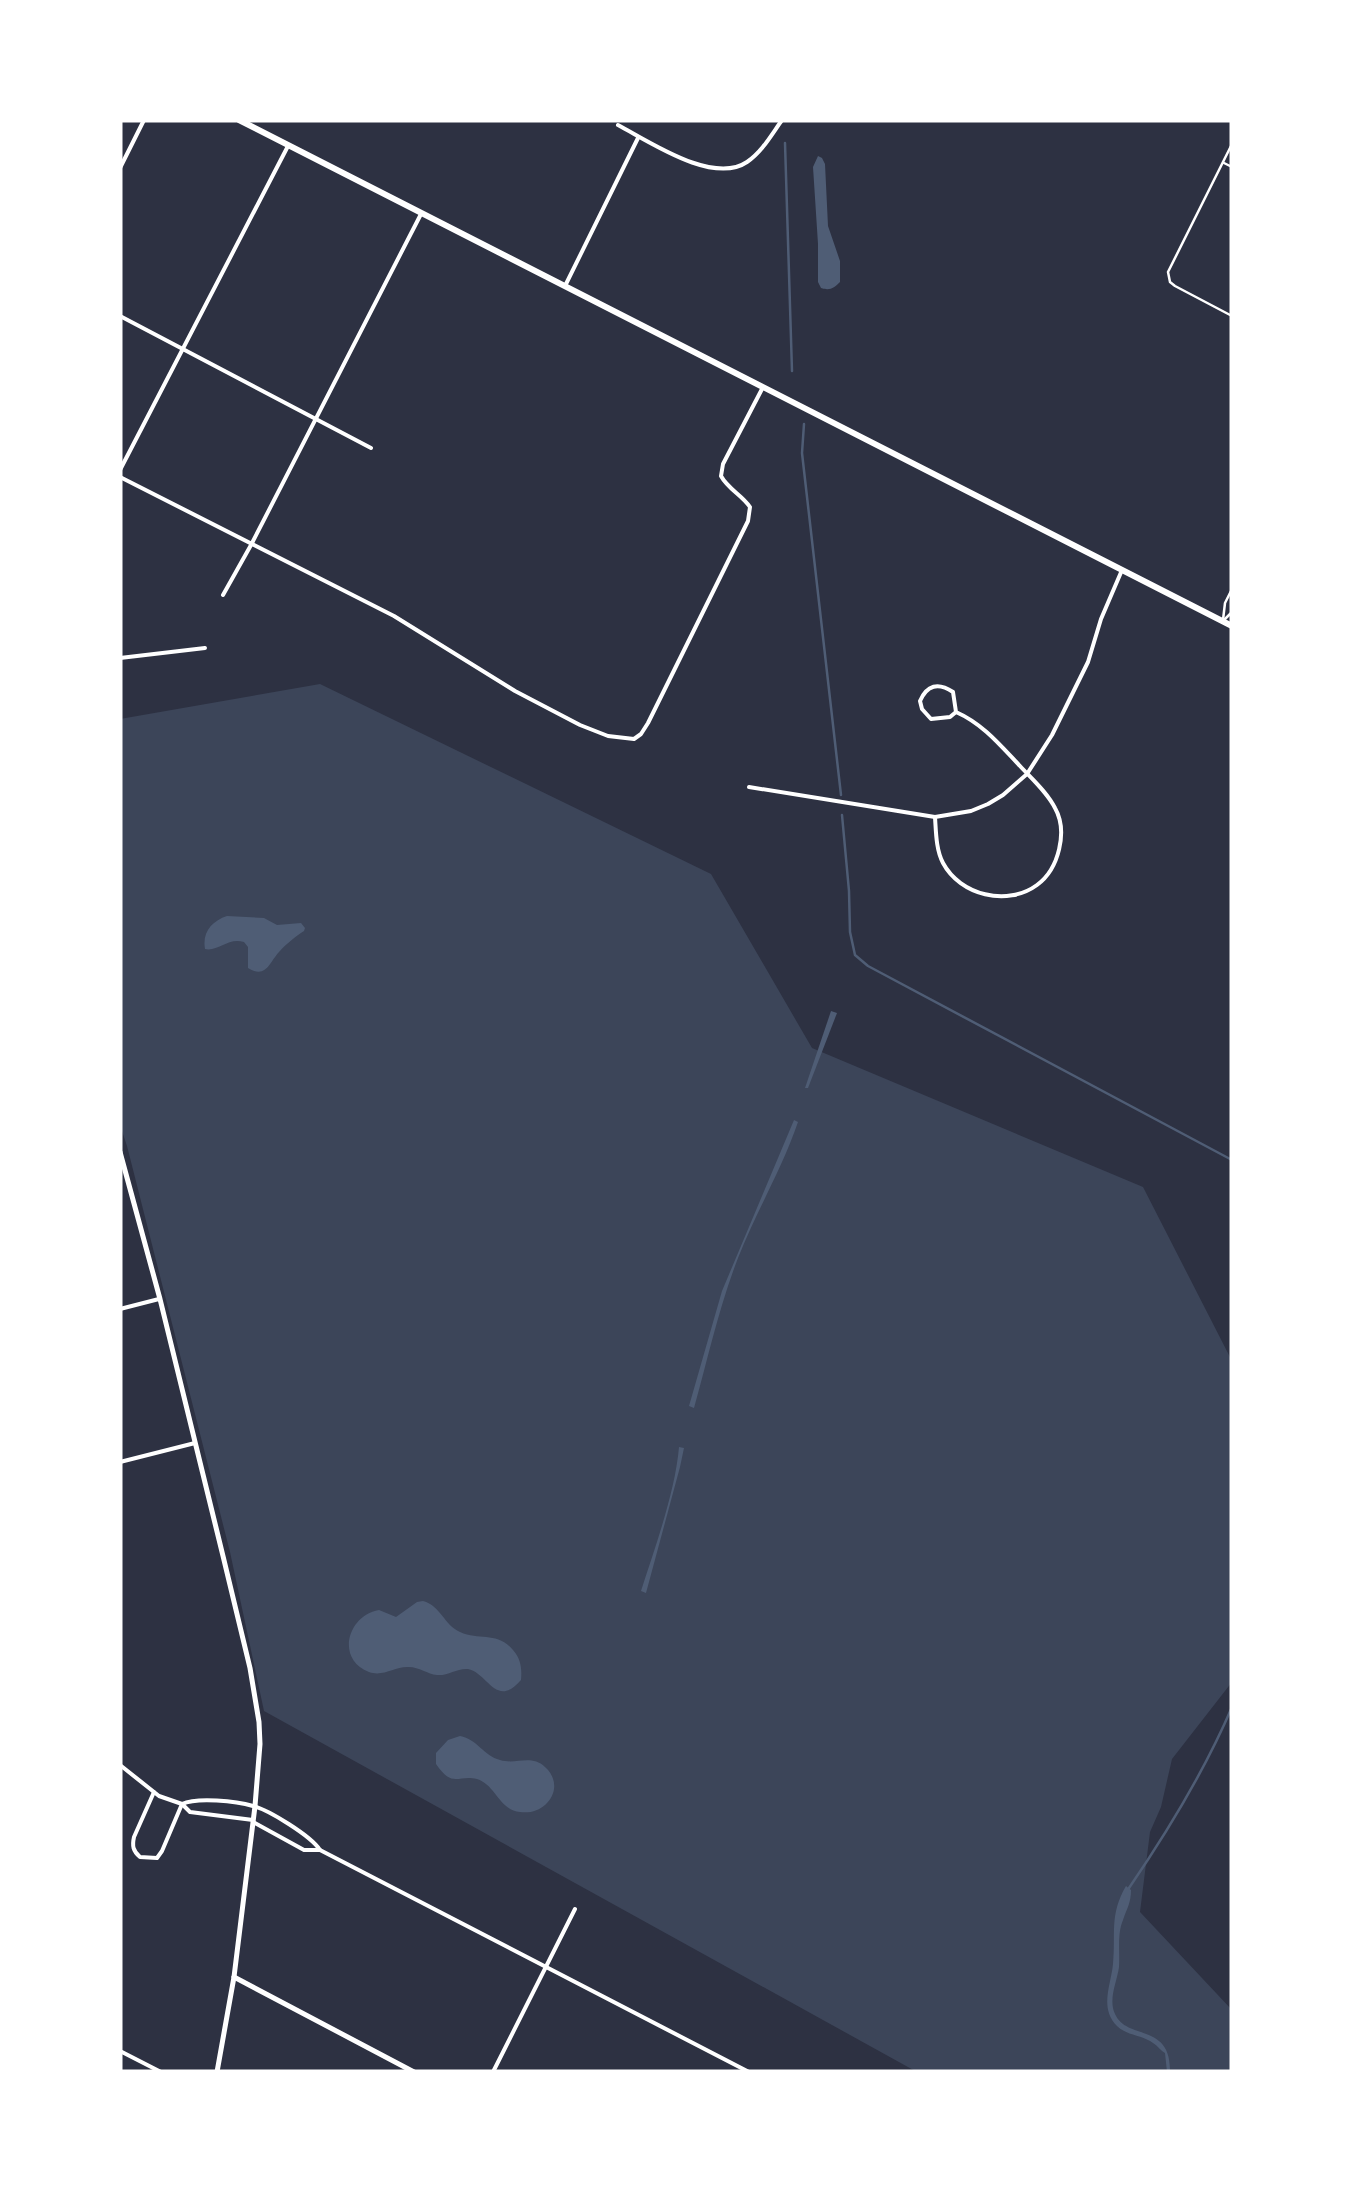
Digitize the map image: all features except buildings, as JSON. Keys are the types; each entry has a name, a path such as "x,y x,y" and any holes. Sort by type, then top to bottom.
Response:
{"main road":[{"path":"239,120 1232,626"}],"street":[{"path":"120,168 144,120"},
{"path":"618,124 714,170 743,165 782,120"},
{"path":"565,286 639,136"},
{"path":"288,146 120,474 394,616 516,691 580,725 608,736 634,739 648,723 748,521 750,507 721,476 762,388"},
{"path":"222,595 422,214"},
{"path":"120,316 371,448"},
{"path":"749,786 935,818 988,804 1027,774 1052,735 1088,662 1100,620 1122,570"},
{"path":"120,658 205,648"},
{"path":"945,686 953,692 956,712 950,717 932,719 920,701 927,688 945,686"},
{"path":"935,818 942,862 972,891 994,897 1024,892 1038,885 1054,863 1061,835 1056,809 987,730 956,712"},
{"path":"120,1152 160,1298 256,1696 260,1744 255,1806 218,2072"},
{"path":"120,1309 160,1298"},
{"path":"120,1462 195,1443"},
{"path":"120,1765 154,1792 182,1804 190,1812 253,1821 304,1850 320,1850 749,2072"},
{"path":"154,1792 132,1845 140,1857 157,1858 182,1804 192,1799 255,1806 313,1839 320,1850"},
{"path":"493,2072 575,1908"},
{"path":"234,1977 414,2072"},
{"path":"120,2051 160,2072"}],"lane":[{"path":"1232,144 1168,272 1175,286 1232,316"},
{"path":"1223,162 1232,166"},
{"path":"1223,622 1224,603 1232,589"},
{"path":"1223,622 1232,612"}],"shaded area":[{"path":"818,156 825,164 828,226 840,261 840,282 829,289 821,288 818,282 813,167"},
{"path":"320,684 711,874 812,1048 1143,1187 1232,1361 1232,1682 1172,1759 1161,1807 1150,1832 1140,1912 1232,2010 1232,2072 917,2072 264,1711 230,1552 120,1125 120,719"},
{"path":"227,916 264,918 277,925 301,923 305,928 259,972 248,968 248,947 244,942 205,949 209,928"},
{"path":"831,1011 837,1013 805,1088"},
{"path":"794,1120 798,1122 792,1139 731,1276 694,1408 689,1406 722,1291"},
{"path":"679,1447 684,1448 680,1467 646,1593 641,1591 669,1501"},
{"path":"423,1601 460,1632 507,1644 516,1653 521,1680 505,1691 468,1669 441,1675 411,1667 374,1673 358,1666 349,1648 353,1628 360,1620 379,1610 396,1617"},
{"path":"460,1736 500,1760 529,1760 545,1767 554,1791 545,1805 529,1812 513,1810 483,1782 447,1776 436,1764 436,1753 448,1740"},
{"path":"1126,1886 1131,1895 1120,1931 1113,2008 1121,2022 1164,2046 1170,2072 1165,2053 1149,2040 1121,2029 1108,2012 1115,1916"}],"waterway":[{"path":"785,143 792,371"},
{"path":"804,424 802,453 841,795"},
{"path":"842,815 855,955 868,966 1232,1160"},
{"path":"1129,1888 1185,1800 1232,1707"}]}
